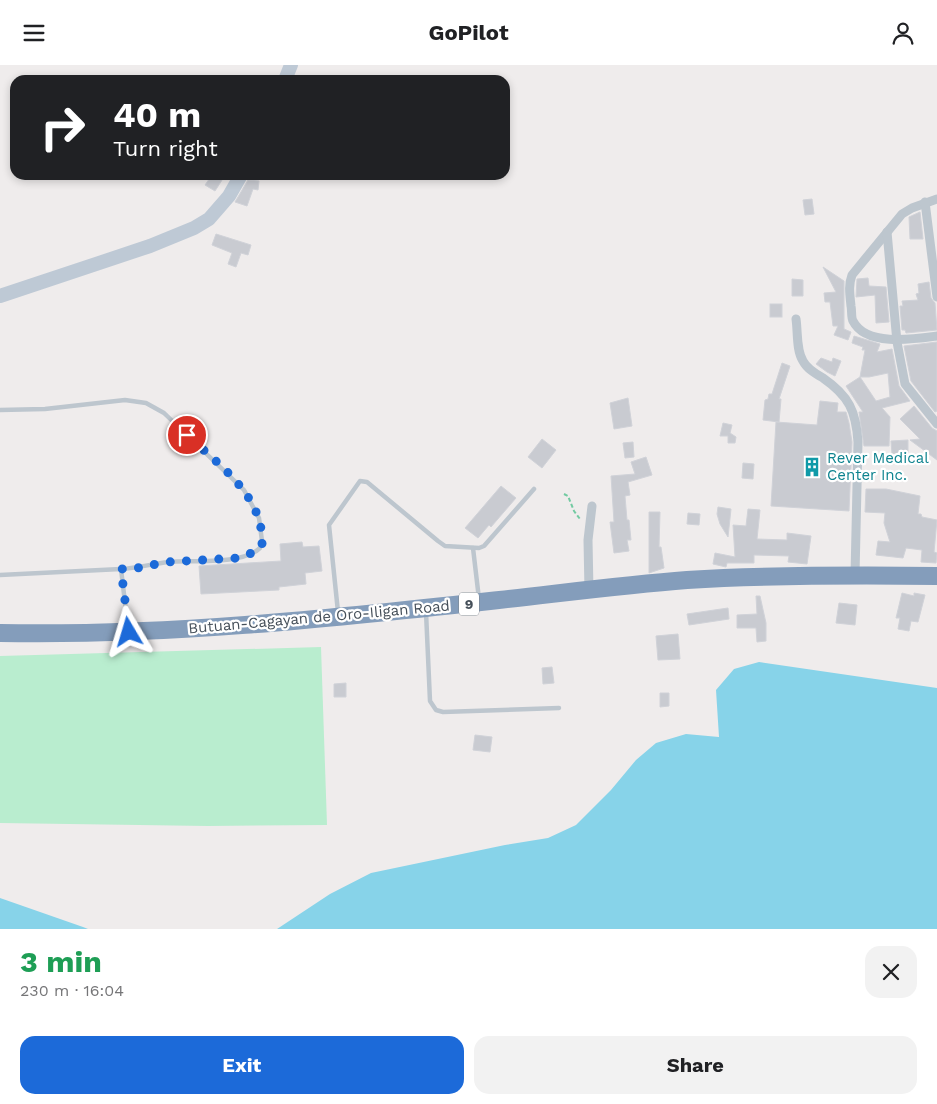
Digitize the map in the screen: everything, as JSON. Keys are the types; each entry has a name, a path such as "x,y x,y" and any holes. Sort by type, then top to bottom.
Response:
{"highway":[{"name":"Butuan-Cagayan de Oro-Iligan Road","path":"0,633 71,634 196,629 426,608 685,581 855,575 937,576"}],"street":[{"path":"0,296 132,252 194,228 209,219 229,196 238,180"},
{"path":"937,199 925,202 902,214 852,275 849,285 853,321 862,331 873,336 897,340 937,336"},
{"path":"925,202 937,297"},
{"path":"887,232 897,340 905,384 937,424"},
{"path":"796,319 801,359 812,371 838,389 854,413 857,423 855,575"},
{"path":"589,591 589,528 592,506"}],"lane":[{"path":"0,410 45,409 125,400 146,403 164,413 233,478 247,495 259,518 262,541 260,548 238,558 167,562 137,568 0,575"},
{"path":"339,616 329,525 360,481 367,482 438,541 453,547 473,548 484,546 534,489"},
{"path":"473,548 480,602"},
{"path":"121,569 129,632"},
{"path":"426,608 430,701 436,710 443,712 559,708"}],"path":[{"path":"564,494 568,496 574,511 589,528"}],"green space":[{"path":"321,647 327,825 208,826 0,823 0,656"}],"water":[{"path":"759,662 937,688 937,929 277,929 330,894 371,873 548,838 576,825 611,790 636,760 656,743 686,734 719,737 716,690 734,669"},
{"path":"0,898 83,927 88,929 0,929"}],"building":[{"path":"208,180 222,180 215,191 205,185"},
{"path":"248,180 259,181 258,190 253,189 247,206 235,202"},
{"path":"812,199 814,214 805,215 803,200"},
{"path":"920,212 923,239 910,239 909,217"},
{"path":"216,234 251,245 248,255 241,253 236,267 228,264 232,253 212,245"},
{"path":"823,267 844,281 844,329 851,332 848,340 834,335 838,326 833,326 830,302 825,302 824,293 836,292"},
{"path":"868,278 869,286 886,287 889,322 876,323 875,295 856,297 857,279"},
{"path":"792,279 803,280 803,296 792,296"},
{"path":"929,282 931,298 935,303 937,330 906,333 905,330 902,330 900,306 903,306 902,301 918,300 916,294 919,293 918,284"},
{"path":"770,304 782,304 782,317 770,317"},
{"path":"854,336 880,344 877,352 892,349 899,386 910,401 882,408 890,417 889,446 864,446 859,412 863,412 846,386 860,377 865,350 862,350 863,347 852,343","holes":["888,373 890,397 876,401 860,377"]},
{"path":"937,342 937,411 935,412 911,381 904,346"},
{"path":"821,358 832,362 833,358 841,361 835,376 816,364"},
{"path":"782,363 790,366 779,399 781,399 779,422 763,420 765,400 768,399 769,394 772,394"},
{"path":"628,398 632,426 614,429 610,403"},
{"name":"Rever Medical Center Inc.","path":"820,401 838,403 837,412 846,412 849,423 852,442 849,511 771,506 776,422 817,425"},
{"path":"914,406 932,428 937,431 937,460 910,440 920,439 900,419"},
{"path":"723,423 732,425 730,433 736,437 735,443 728,443 728,436 720,436"},
{"path":"542,439 556,450 542,468 528,457"},
{"path":"908,440 908,453 892,454 891,441"},
{"path":"633,442 634,457 625,458 623,443"},
{"path":"646,457 652,475 628,482 630,495 625,496 631,540 627,540 629,551 614,553 610,522 614,522 611,476 635,474 631,462"},
{"path":"743,463 754,464 753,479 742,478"},
{"path":"501,486 516,498 491,527 489,525 478,538 465,528"},
{"path":"866,489 886,489 920,496 918,514 921,514 922,517 937,520 934,552 937,553 936,563 921,562 922,550 906,548 903,558 876,555 878,541 890,542 884,523 885,513 865,512"},
{"path":"718,507 731,509 728,537 720,524 717,514"},
{"path":"748,509 760,510 757,539 787,540 787,533 811,536 807,564 788,562 789,556 754,555 754,563 727,563 726,567 713,564 715,553 735,557 733,525 746,526"},
{"path":"649,512 660,512 659,547 661,547 664,568 649,573"},
{"path":"688,513 700,514 699,525 687,524"},
{"path":"302,542 303,547 319,546 322,571 305,573 306,584 279,587 279,590 201,594 199,566 281,561 280,544"},
{"path":"902,593 914,596 914,593 925,595 918,622 911,621 909,631 898,629 900,618 896,618"},
{"path":"756,596 760,596 766,623 766,641 757,642 756,628 737,628 737,615 757,614"},
{"path":"839,603 857,605 855,625 836,623"},
{"path":"728,608 729,619 689,625 687,614"},
{"path":"678,634 680,659 658,660 656,636"},
{"path":"552,667 554,683 543,684 542,668"},
{"path":"346,683 346,697 334,697 334,684"},
{"path":"660,693 669,693 669,706 660,707"},
{"path":"475,735 492,737 490,752 473,750"}],"place":[{"name":"Rever Medical Center Inc.","path":"812,467"}],"route":[{"path":"129,632 121,569 167,562 238,558 257,551 262,544 259,518 244,490 187,435"}]}
